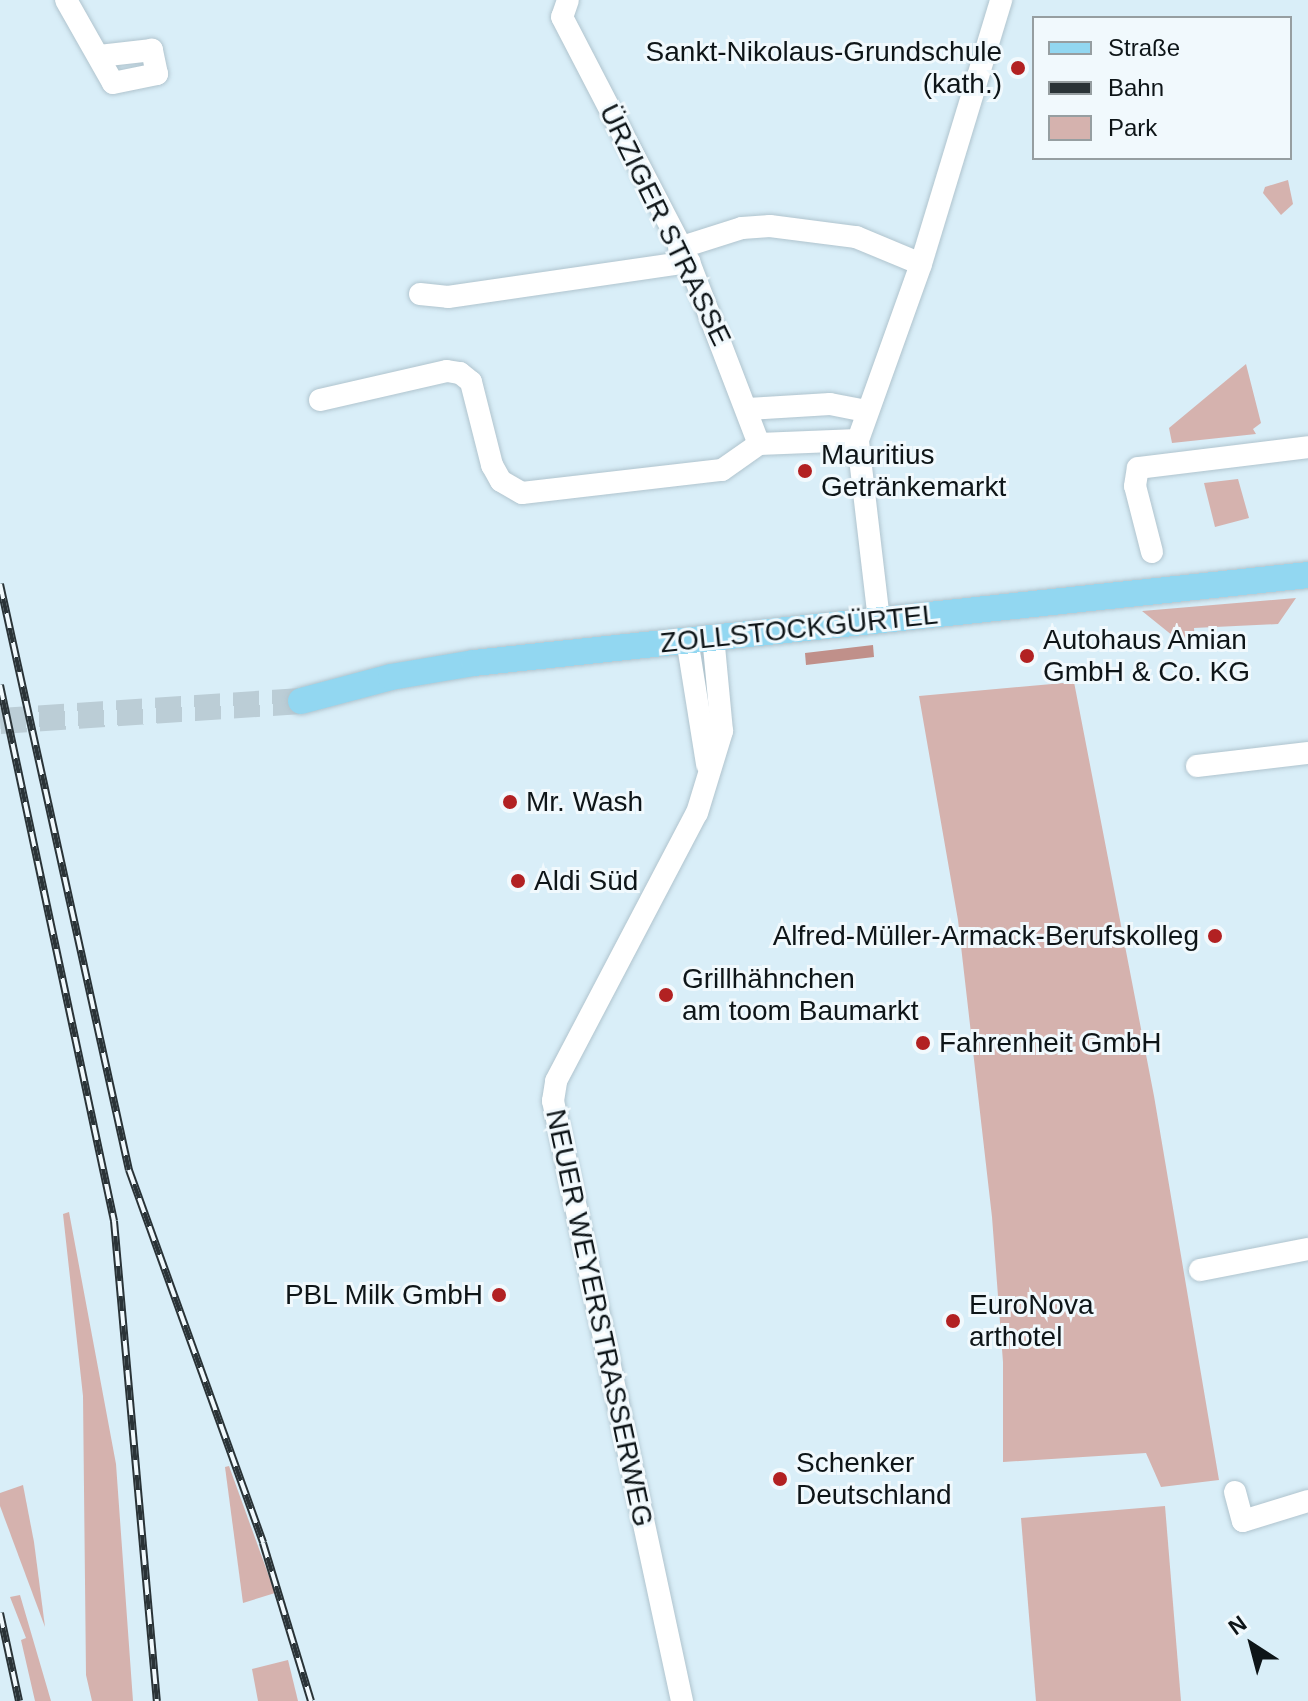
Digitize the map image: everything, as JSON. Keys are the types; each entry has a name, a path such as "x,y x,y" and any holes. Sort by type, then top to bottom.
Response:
{"main road":[{"name":"ZOLLSTOCKGÜRTEL","path":"301,701 391,677 474,663 1305,576"}],"street":[{"path":"66,0 99,56"},
{"path":"879,620 858,440 865,411 921,264 1001,0"},
{"name":"ÜRZIGER STRASSE","path":"565,5 684,255 748,409 759,444"},
{"path":"420,294 448,297 684,255 729,231 770,226 842,233 921,264"},
{"path":"320,400 447,371 460,373 471,382 492,465 501,481 522,493 722,470 759,444 858,440"},
{"path":"748,409 830,404 865,411"},
{"path":"1152,552 1135,486 1138,468 1308,447"},
{"name":"NEUER WEYERSTRASSERWEG","path":"682,1701 553,1101 556,1081 697,813 708,777 700,638"},
{"path":"1197,766 1308,753"},
{"path":"1200,1270 1308,1249"},
{"path":"1235,1492 1243,1521 1308,1501"}],"green space":[{"path":"1288,180 1293,204 1281,215 1263,193 1265,187"},
{"path":"1246,364 1261,423 1253,429 1256,434 1172,443 1169,428"},
{"path":"1238,479 1249,518 1215,527 1204,483"},
{"path":"1296,598 1278,624 1194,628 1195,642 1183,644 1142,611"},
{"path":"1074,682 1154,1096 1219,1480 1161,1487 1146,1453 1003,1462 1003,1362 992,1217 958,920 919,696"},
{"path":"69,1212 116,1464 133,1701 92,1701 86,1675 83,1396 63,1214"},
{"path":"229,1466 275,1593 243,1603 225,1467"},
{"path":"23,1485 45,1627 0,1506 0,1493"},
{"path":"1165,1506 1181,1701 1036,1701 1021,1518"},
{"path":"20,1595 51,1701 35,1701 21,1640 26,1638 10,1597"},
{"path":"288,1660 298,1701 258,1701 252,1669"}],"shaded area":[{"path":"873,645 874,657 806,665 805,653"}],"tunnel":[{"path":"0,721 301,701"}],"railway":[{"path":"0,584 129,1170 263,1543 311,1701"},
{"path":"0,685 114,1221 157,1701"},
{"path":"0,1613 19,1701"}],"place":[{"name":"Sankt-Nikolaus-Grundschule (kath.)","path":"1018,68"},
{"name":"Mauritius Getränkemarkt","path":"805,471"},
{"name":"Autohaus Amian GmbH & Co. KG","path":"1027,656"},
{"name":"Mr. Wash","path":"510,802"},
{"name":"Aldi Süd","path":"518,881"},
{"name":"Alfred-Müller-Armack-Berufskolleg","path":"1215,936"},
{"name":"Grillhähnchen am toom Baumarkt","path":"666,995"},
{"name":"Fahrenheit GmbH","path":"923,1043"},
{"name":"PBL Milk GmbH","path":"499,1295"},
{"name":"EuroNova arthotel","path":"953,1321"},
{"name":"Schenker Deutschland","path":"780,1479"}]}
